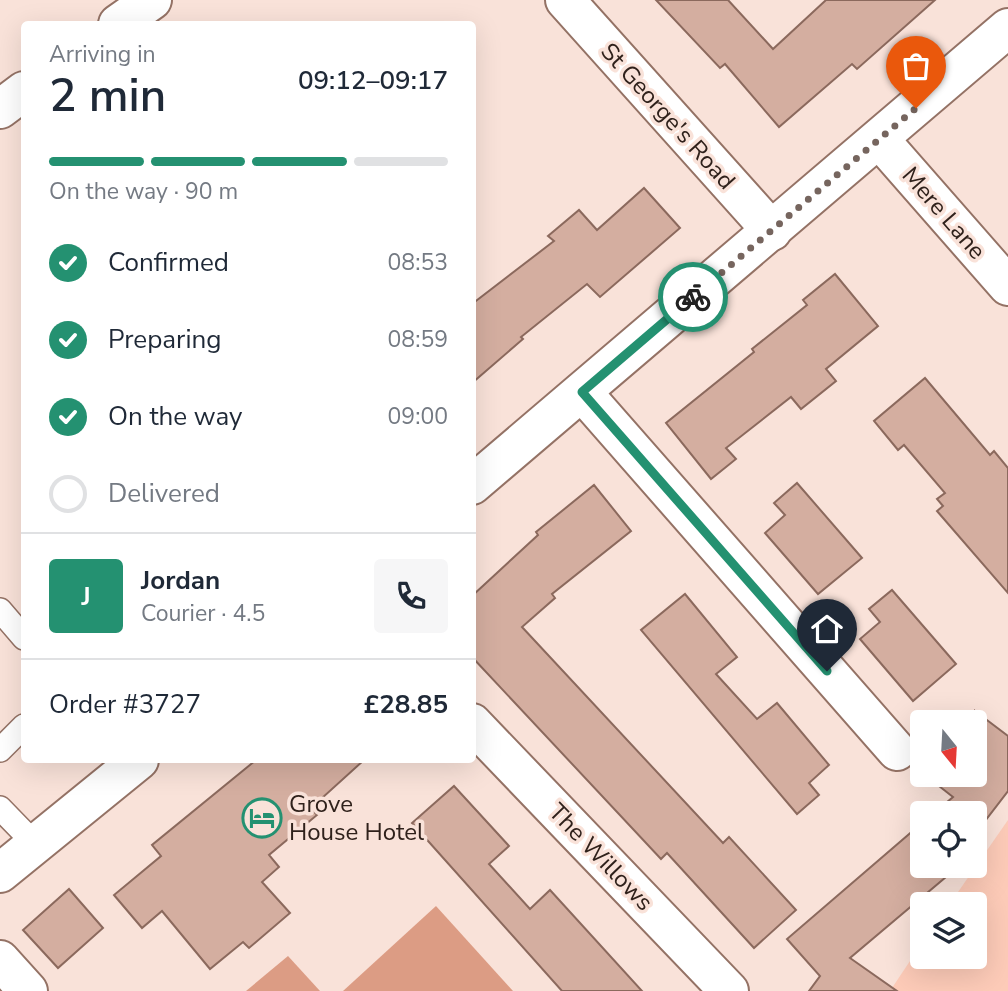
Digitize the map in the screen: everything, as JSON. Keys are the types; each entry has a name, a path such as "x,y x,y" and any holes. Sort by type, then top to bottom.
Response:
{"street":[{"path":"122,21 152,0"},
{"name":"St George's Road","path":"565,0 772,231"},
{"path":"476,482 1008,28"},
{"path":"0,109 21,93"},
{"name":"Mere Lane","path":"880,139 1008,286"},
{"path":"582,392 897,751"},
{"name":"The Willows","path":"476,727 729,991"},
{"path":"0,873 135,763"},
{"path":"0,960 28,991"}],"lane":[{"path":"0,610 21,634"},
{"path":"0,750 21,729"},
{"path":"0,808 35,844"}],"shaded area":[{"path":"1008,820 1008,991 890,991 910,961 910,969 987,969 987,892 958,892 968,878 987,878 987,850"},
{"path":"436,906 513,991 343,991"},
{"path":"288,956 320,991 246,991"}],"building":[{"path":"656,0 728,0 773,49 826,0 935,0 857,69 852,64 779,127 725,64 720,68"},
{"path":"644,188 680,228 600,297 587,284 521,337 523,339 476,380 476,301 554,241 548,236 579,210 597,230"},
{"path":"835,274 878,326 826,369 836,381 801,409 791,397 726,448 736,459 711,479 666,423 754,352 752,349 807,305 803,300"},
{"path":"925,378 990,455 994,451 1008,468 1008,593 937,511 943,506 937,499 945,493 904,445 898,450 874,421"},
{"path":"797,483 862,558 818,594 765,533 785,515 774,503"},
{"path":"594,485 631,531 552,594 555,598 522,627 723,843 729,837 796,910 754,948 667,853 661,859 476,661 476,592 538,535 536,532"},
{"path":"892,590 956,664 913,701 860,639 880,622 869,609"},
{"path":"685,594 737,657 716,674 757,719 777,703 829,765 809,783 819,795 797,814 641,630"},
{"path":"987,720 1008,736 1008,791 987,818 987,801 948,801 953,797 942,788 987,788"},
{"path":"252,763 361,763 311,808 317,815 269,855 279,867 262,882 290,913 249,948 243,942 210,969 162,911 142,928 114,895 161,856 152,845"},
{"path":"454,786 509,846 489,864 530,909 550,890 642,991 562,991 412,823"},
{"path":"910,833 910,878 945,878 928,892 910,892 910,907 850,958 897,991 809,991 820,976 787,939"},
{"path":"69,889 103,928 58,968 23,930"}],"way so far":[{"path":"693,297 916,108"}],"place":[{"name":"Grove House Hotel","path":"262,818"}],"route":[{"path":"693,297 582,392 827,671"}]}
